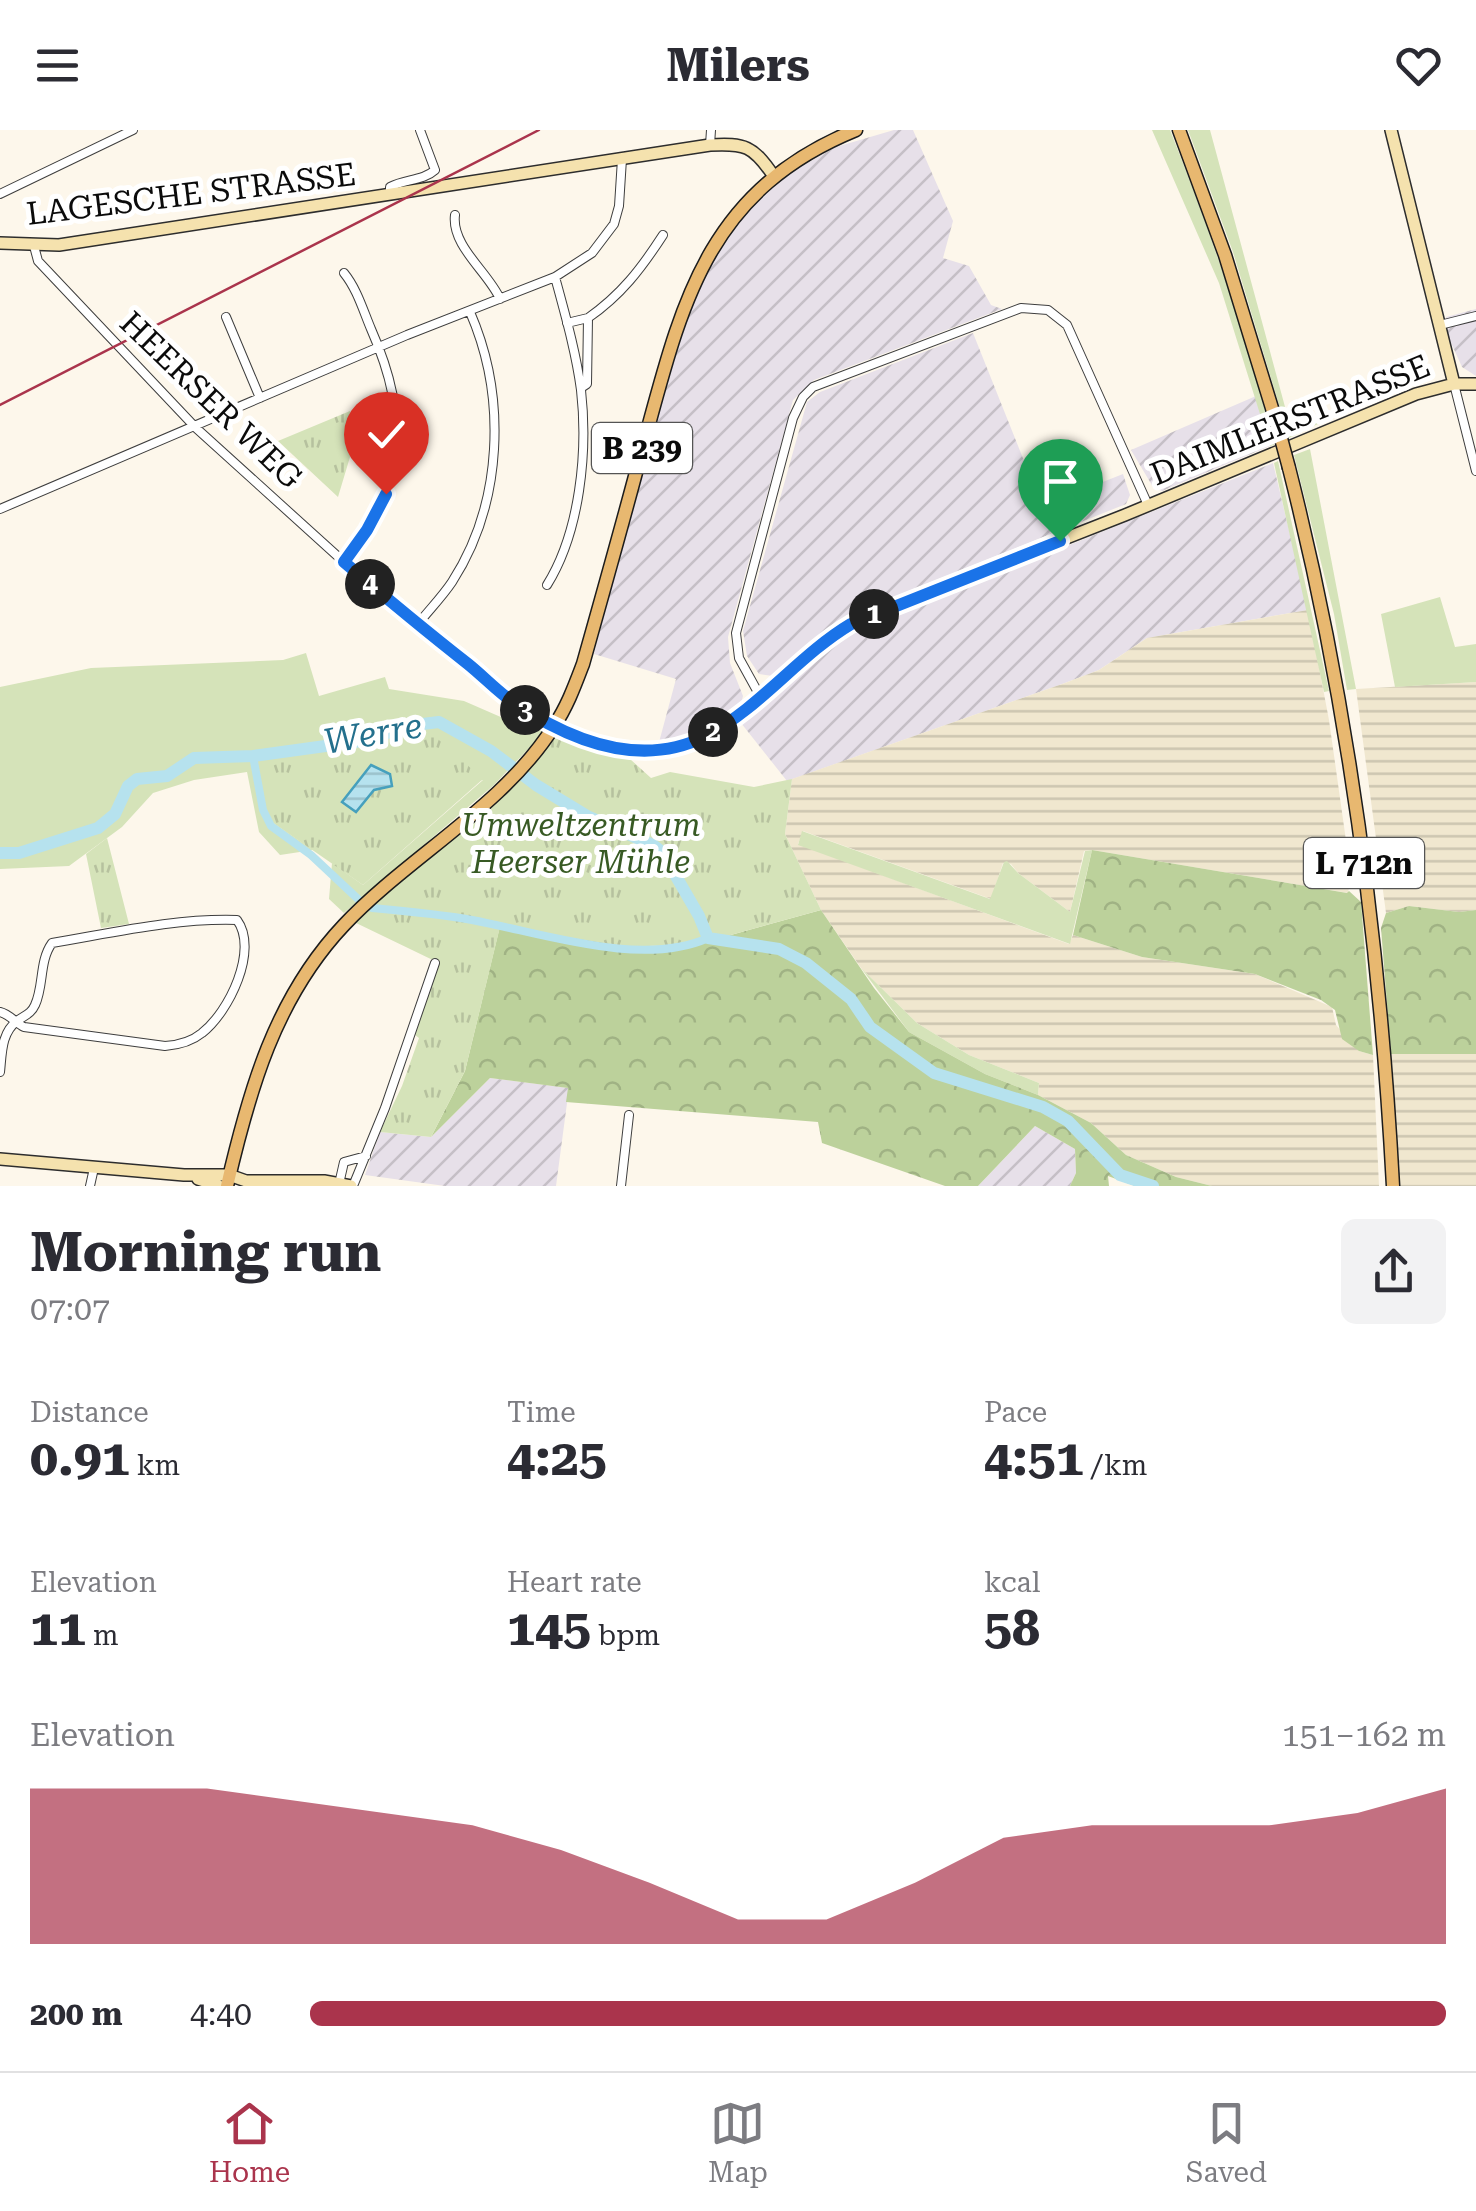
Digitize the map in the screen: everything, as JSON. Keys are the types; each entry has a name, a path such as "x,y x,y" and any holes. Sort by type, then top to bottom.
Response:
{"main road":[{"name":"B 239","path":"228,1180 266,1048 306,972 364,905 504,785 554,726 583,664 684,304 717,239 773,176 828,141 856,130"},
{"name":"L 712n","path":"1179,130 1224,254 1279,431 1338,690 1361,835 1393,1186"},
{"name":"L 712n","path":"1381,1029 1385,1186"}],"street":[{"path":"0,194 133,130"},
{"name":"LAGESCHE STRASSE","path":"390,196 390,187 428,177 436,170 420,130"},
{"path":"710,146 711,130"},
{"path":"1390,130 1476,470"},
{"name":"LAGESCHE STRASSE","path":"0,243 34,246 710,146 735,144 755,150 773,176"},
{"path":"0,509 379,347 555,277 592,253 614,224 620,206 622,159"},
{"path":"455,215 454,225 464,244 500,299"},
{"path":"567,323 588,318 616,298 663,235"},
{"name":"HEERSER WEG","path":"34,246 38,261 196,428 418,624 511,701 554,726"},
{"path":"344,273 379,347 397,423 394,463 386,494 344,562"},
{"path":"546,585 556,569 578,496 582,420 580,388 555,277"},
{"path":"760,696 739,658 736,633 793,418 802,397 813,388 1010,312 1030,307 1048,310 1068,326 1148,506"},
{"path":"418,624 451,583 472,544 491,480 495,444 492,393 470,312"},
{"path":"1440,325 1476,316"},
{"path":"226,317 260,398"},
{"path":"580,388 587,384 588,318"},
{"name":"DAIMLERSTRASSE","path":"554,726 621,750 653,752 703,738 733,719 832,637 868,616 1148,506 1416,394 1454,384 1476,384"},
{"path":"0,1012 15,1022 24,1027 165,1046 182,1044 213,1024 227,1002 245,950 245,931 236,920 217,920 133,929 52,944 46,951 36,1004 29,1014 15,1022 4,1040 0,1072"},
{"path":"1,1163 246,1181 324,1180 352,1186 435,963"},
{"path":"621,1186 629,1115"},
{"path":"338,1186 344,1162 366,1156"},
{"path":"90,1186 94,1168"},
{"path":"184,1176 218,1186"}],"shaded area":[{"path":"894,130 913,130 953,221 943,258 969,266 991,305 1002,309 814,380 793,400 728,637 730,663 743,696 741,704 684,740 658,746 676,679 594,654 675,340 697,282 743,213 786,175 836,147"},
{"path":"1476,309 1476,376 1462,367 1448,336 1446,317"},
{"path":"973,333 1042,506 1123,474 1130,495 1126,504 866,608 840,621 773,676 759,674 747,656 743,631 807,402 820,392"},
{"path":"1256,396 1270,446 1162,491 1153,487 1131,450"},
{"path":"1273,463 1308,610 1147,638 1099,670 787,781 741,723 830,647 858,630"},
{"path":"1308,610 1329,720 1351,876 1348,893 1092,850 1084,851 1070,912 1011,864 1003,863 991,899 803,831 798,844 1069,944 1073,935 1142,957 1255,974 1332,1007 1336,1025 1359,1051 1373,1055 1379,1186 1212,1186 1176,1177 1126,1155 1091,1123 1038,1095 1039,1083 969,1055 917,1023 861,968 821,910 785,834 792,779 1099,670 1147,638"},
{"path":"1476,682 1476,910 1459,912 1409,906 1386,913 1356,689"},
{"path":"1391,1054 1476,1054 1476,1186 1399,1186"},
{"path":"490,1078 569,1088 556,1186 445,1186 365,1175 380,1132 431,1137"},
{"path":"1035,1126 1075,1149 1076,1173 1070,1186 978,1186"}],"green space":[{"path":"1152,130 1170,130 1214,246 1274,445 1270,446 1219,283"},
{"path":"1188,130 1210,130 1291,429 1324,421 1289,438 1233,252"},
{"path":"350,411 350,457 338,497 278,441"},
{"path":"1310,449 1356,689 1347,690 1334,614 1294,455"},
{"path":"1278,461 1329,691 1324,692 1274,463"},
{"path":"1440,597 1455,647 1476,644 1476,682 1395,687 1381,614"},
{"path":"306,653 319,696 385,677 389,689 464,701 503,718 514,708 548,728 494,785 344,913 329,899 332,863 363,885 483,780 269,820 313,850 280,855 259,832 247,772 194,780 153,793 122,827 69,866 0,869 0,687 91,668 283,660"},
{"path":"431,733 483,779 363,885 269,820 263,762"},
{"name":"Umweltzentrum Heerser Mühle","path":"554,738 630,759 651,778 670,772 754,787 792,779 785,834 821,910 702,943 632,947 500,927 465,1071 431,1137 380,1132 419,1038 415,1035 439,963 354,922"},
{"path":"802,831 990,899 1007,861 1070,912 1085,851 1092,850 1070,944 798,845"},
{"path":"107,838 129,924 101,928 86,854"},
{"path":"1092,850 1349,891 1361,902 1373,1055 1342,1039 1335,1010 1321,1000 1255,974 1142,957 1073,935"},
{"path":"1409,906 1459,912 1476,910 1476,1054 1391,1054 1381,928 1386,913"},
{"path":"821,910 909,1032 985,1074 1038,1095 1091,1123 1126,1155 1176,1177 1212,1186 1135,1186 1108,1176 1109,1186 1070,1186 1076,1173 1075,1149 1035,1126 978,1186 945,1186 822,1143 818,1122 566,1102 568,1088 490,1078 431,1137 465,1071 500,926 632,947 702,943"},
{"path":"861,968 917,1023 969,1055 1039,1083 1038,1095 985,1074 909,1032"}],"water":[{"path":"371,765 390,774 392,786 374,790 356,812 342,802"}],"waterway":[{"name":"Werre","path":"0,853 19,853 98,828 115,814 128,786 137,779 167,776 194,758 253,756 369,740 406,726 439,722 491,751 587,816 662,852 708,938 779,949 806,963 851,999 870,1027 934,1073 1043,1107 1068,1121 1120,1175 1153,1186"},
{"path":"253,756 263,810 271,826 311,855 358,899"},
{"path":"372,908 460,918 623,949 653,950 708,938"}],"railway":[{"path":"0,405 539,130"}],"route":[{"path":"386,494 344,562 511,701 568,733 632,752 666,750 703,738 733,719 851,624 1060,541"}]}
